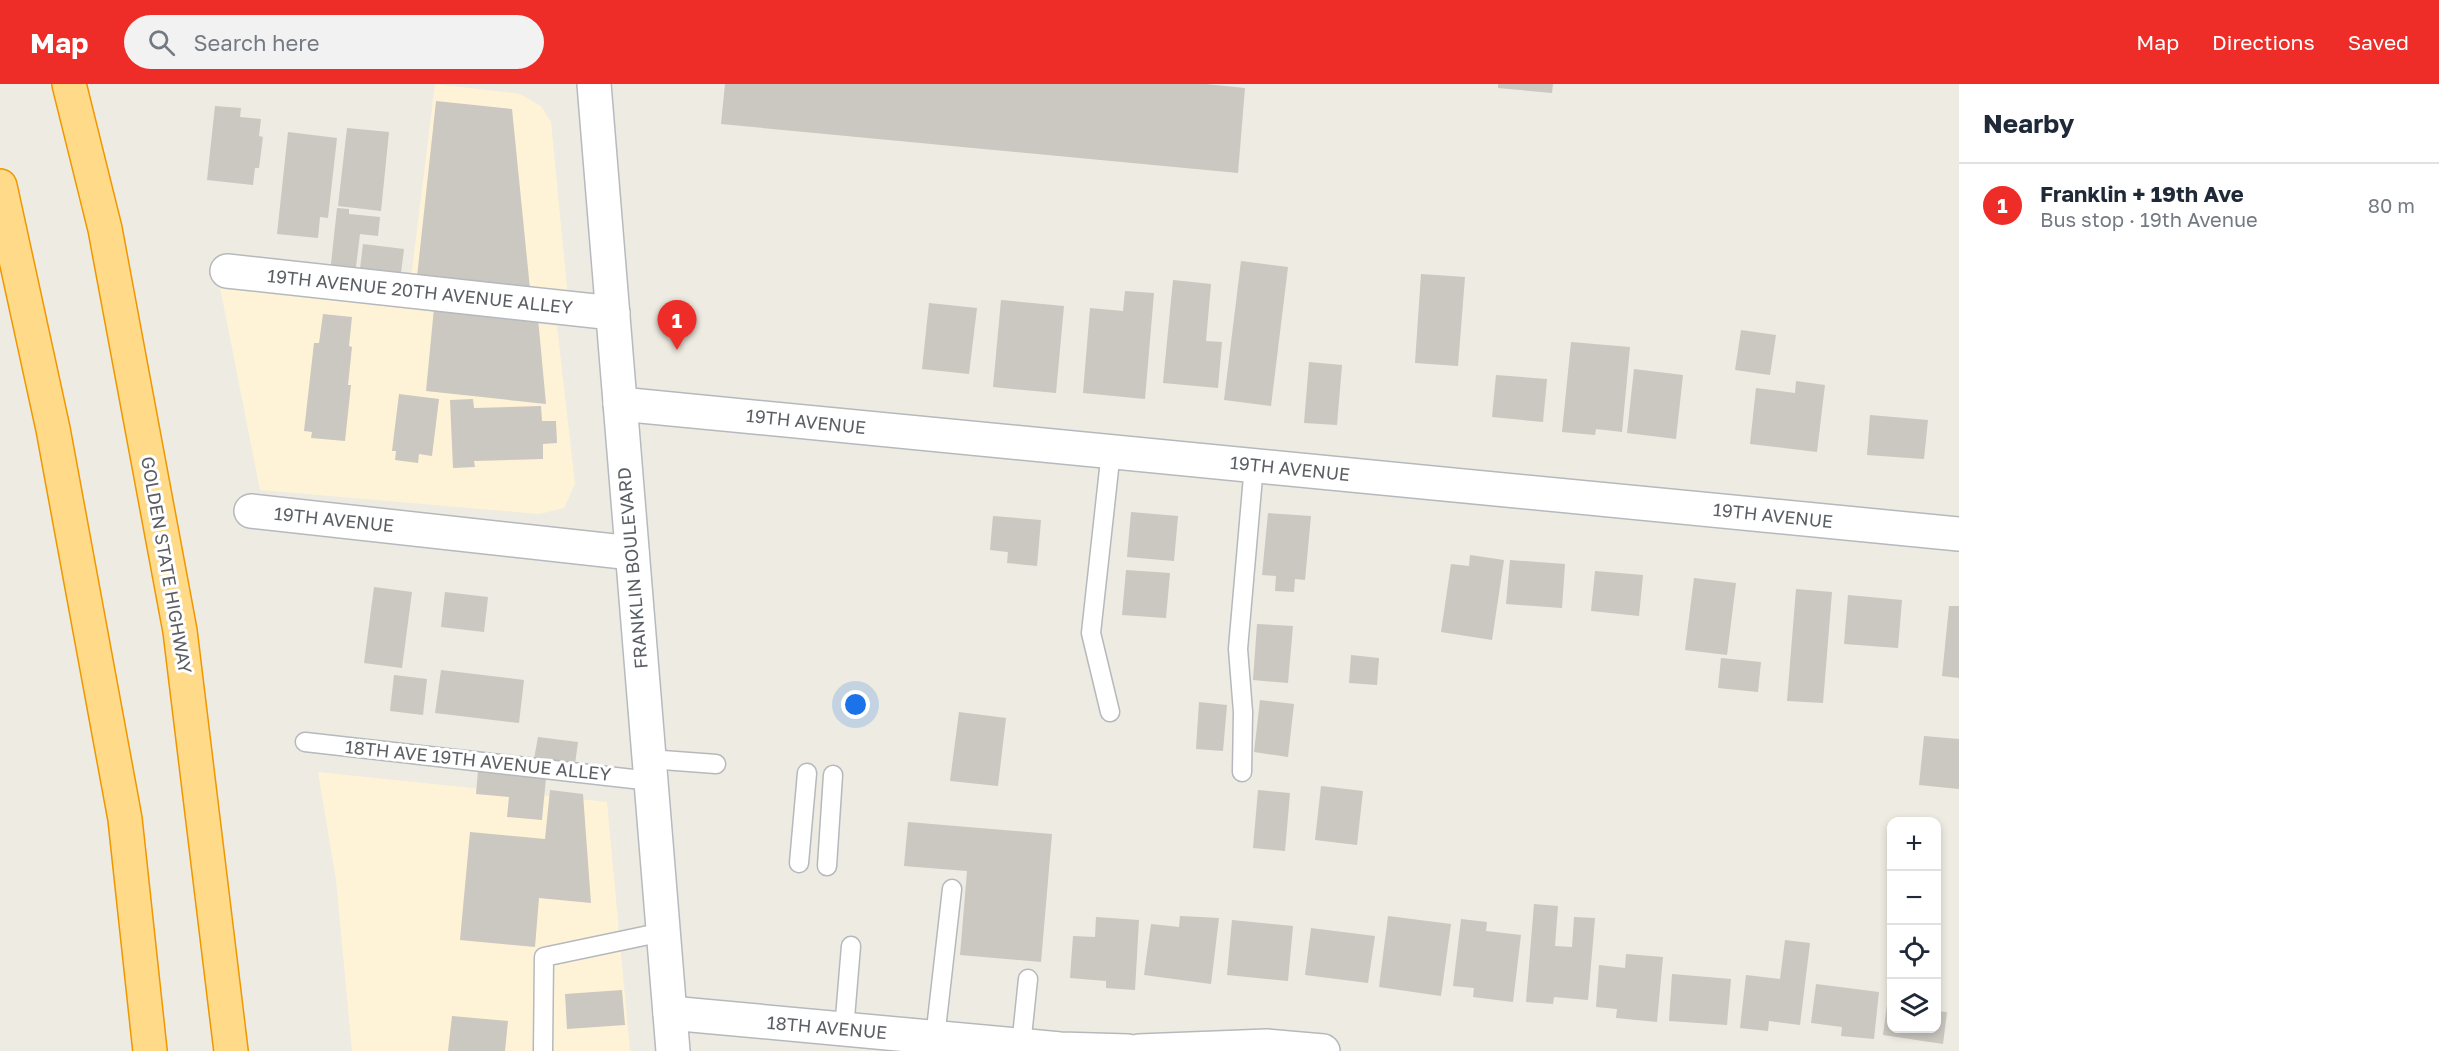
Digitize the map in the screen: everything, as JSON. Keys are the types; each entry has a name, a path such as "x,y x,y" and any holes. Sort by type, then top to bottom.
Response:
{"highway":[{"name":"GOLDEN STATE HIGHWAY","path":"69,84 105,229 180,631 231,1051"},
{"path":"0,186 53,429 125,819 150,1051"}],"street":[{"name":"FRANKLIN BOULEVARD","path":"594,84 673,1051"},
{"name":"19TH AVENUE 20TH AVENUE ALLEY","path":"226,271 613,314"},
{"name":"19TH AVENUE","path":"620,404 1959,534"},
{"name":"19TH AVENUE","path":"251,511 632,553"},
{"name":"18TH AVENUE","path":"670,1013 844,1030 896,1043 1128,1051"},
{"path":"1139,1051 1267,1046 1323,1051"}],"lane":[{"path":"1110,712 1091,633 1111,451"},
{"path":"1242,772 1243,712 1238,649 1254,465"},
{"name":"18TH AVE 19TH AVENUE ALLEY","path":"304,742 650,770 716,764"},
{"path":"799,863 807,772"},
{"path":"827,866 833,775"},
{"path":"945,1043 952,889"},
{"path":"543,1051 544,957 663,932"},
{"path":"844,1030 851,946"},
{"path":"1021,1046 1029,979"}],"shaded area":[{"path":"435,84 520,94 541,106 551,122 568,298 411,278"},
{"path":"220,287 557,326 575,484 564,508 539,514 260,490"},
{"path":"318,772 607,802 630,1051 352,1051 336,880"}],"building":[{"path":"725,84 1206,84 1245,88 1238,173 721,124"},
{"path":"1498,84 1553,84 1552,93 1498,88"},
{"path":"436,101 512,109 530,289 417,277"},
{"path":"215,106 241,108 240,117 261,119 259,136 263,137 259,168 255,168 253,185 207,180"},
{"path":"347,128 389,132 381,211 338,206"},
{"path":"288,132 337,138 328,218 320,217 318,238 277,234"},
{"path":"337,208 349,209 349,214 380,217 378,236 360,234 355,275 330,273"},
{"path":"363,244 404,249 400,281 359,277"},
{"path":"1241,261 1288,267 1271,406 1224,400"},
{"path":"1421,274 1465,277 1458,366 1415,363"},
{"path":"1173,280 1211,284 1206,341 1222,342 1218,388 1163,383"},
{"path":"1125,291 1154,293 1145,399 1083,393 1090,308 1123,311"},
{"path":"1001,300 1064,306 1056,393 993,387"},
{"path":"929,303 977,308 969,374 922,369"},
{"path":"434,308 538,318 546,404 426,391"},
{"path":"323,314 352,317 348,385 351,385 345,441 311,438 312,432 304,431 314,343 319,343"},
{"path":"1741,330 1776,335 1770,375 1735,370"},
{"path":"1571,342 1630,347 1622,432 1596,429 1595,435 1562,432"},
{"path":"1309,362 1342,365 1337,425 1304,423"},
{"path":"1634,369 1683,375 1676,439 1627,433"},
{"path":"1496,375 1547,379 1543,422 1492,417"},
{"path":"1796,381 1825,385 1817,452 1750,444 1756,388 1795,393"},
{"path":"399,394 439,399 432,456 419,454 418,463 395,460 396,451 392,451"},
{"path":"473,399 474,408 541,406 542,421 556,421 557,443 543,444 543,459 474,461 475,467 453,468 450,400"},
{"path":"1870,415 1928,420 1924,459 1867,455"},
{"path":"1131,512 1178,516 1174,561 1127,557"},
{"path":"1268,513 1311,516 1305,580 1295,579 1294,592 1275,591 1276,576 1262,575"},
{"path":"993,516 1041,520 1037,566 1007,563 1008,552 990,550"},
{"path":"1470,555 1504,560 1492,640 1441,632 1451,564 1469,566"},
{"path":"1510,560 1565,564 1562,608 1506,604"},
{"path":"1126,570 1170,573 1166,618 1122,615"},
{"path":"1595,571 1643,575 1639,616 1591,611"},
{"path":"1694,578 1736,583 1727,655 1685,650"},
{"path":"374,587 412,592 402,668 364,663"},
{"path":"1796,589 1832,592 1823,703 1787,701"},
{"path":"445,592 488,597 484,632 441,627"},
{"path":"1848,595 1902,600 1898,648 1844,644"},
{"path":"1949,606 1959,606 1959,678 1942,676"},
{"path":"1257,624 1293,626 1288,683 1253,680"},
{"path":"1351,655 1379,658 1377,685 1349,683"},
{"path":"1721,658 1761,662 1758,692 1718,688"},
{"path":"441,670 524,680 519,723 435,713"},
{"path":"394,675 427,679 423,715 390,711"},
{"path":"1260,700 1294,704 1288,757 1254,752"},
{"path":"1199,702 1227,705 1223,751 1196,749"},
{"path":"959,712 1006,718 998,786 950,781"},
{"path":"1924,736 1959,739 1959,789 1919,785"},
{"path":"538,737 578,742 575,764 534,759"},
{"path":"478,771 546,778 542,820 507,817 509,797 476,794"},
{"path":"1321,786 1363,791 1357,845 1315,840"},
{"path":"550,790 583,794 591,903 539,898 535,947 460,940 470,832 545,839"},
{"path":"1258,790 1290,793 1285,851 1253,848"},
{"path":"908,822 1052,834 1041,962 960,955 967,871 904,866"},
{"path":"1534,904 1558,906 1555,946 1572,947 1574,917 1595,918 1588,1000 1554,997 1553,1004 1526,1002"},
{"path":"1180,916 1219,918 1211,984 1144,975 1151,924 1179,927"},
{"path":"1388,916 1451,924 1441,996 1379,987"},
{"path":"1096,917 1139,920 1135,990 1106,988 1106,981 1070,978 1073,936 1095,937"},
{"path":"1461,919 1487,922 1486,931 1521,935 1513,1002 1473,997 1474,988 1453,986"},
{"path":"1232,920 1293,926 1288,981 1227,975"},
{"path":"1311,928 1375,936 1368,983 1305,975"},
{"path":"1785,940 1810,943 1800,1025 1769,1021 1768,1031 1740,1028 1746,975 1780,979"},
{"path":"1626,954 1663,957 1657,1022 1616,1018 1617,1009 1596,1007 1599,965 1625,968"},
{"path":"1672,974 1731,979 1727,1025 1669,1021"},
{"path":"1816,984 1879,992 1874,1039 1841,1036 1842,1027 1811,1023"},
{"path":"622,990 625,1025 567,1029 565,994"},
{"path":"1887,1005 1887,1033 1941,1033 1941,1011 1947,1012 1943,1044 1883,1035"},
{"path":"452,1016 508,1021 505,1051 448,1051"}],"place":[{"name":"Franklin + 19th Ave","path":"677,350"}]}
